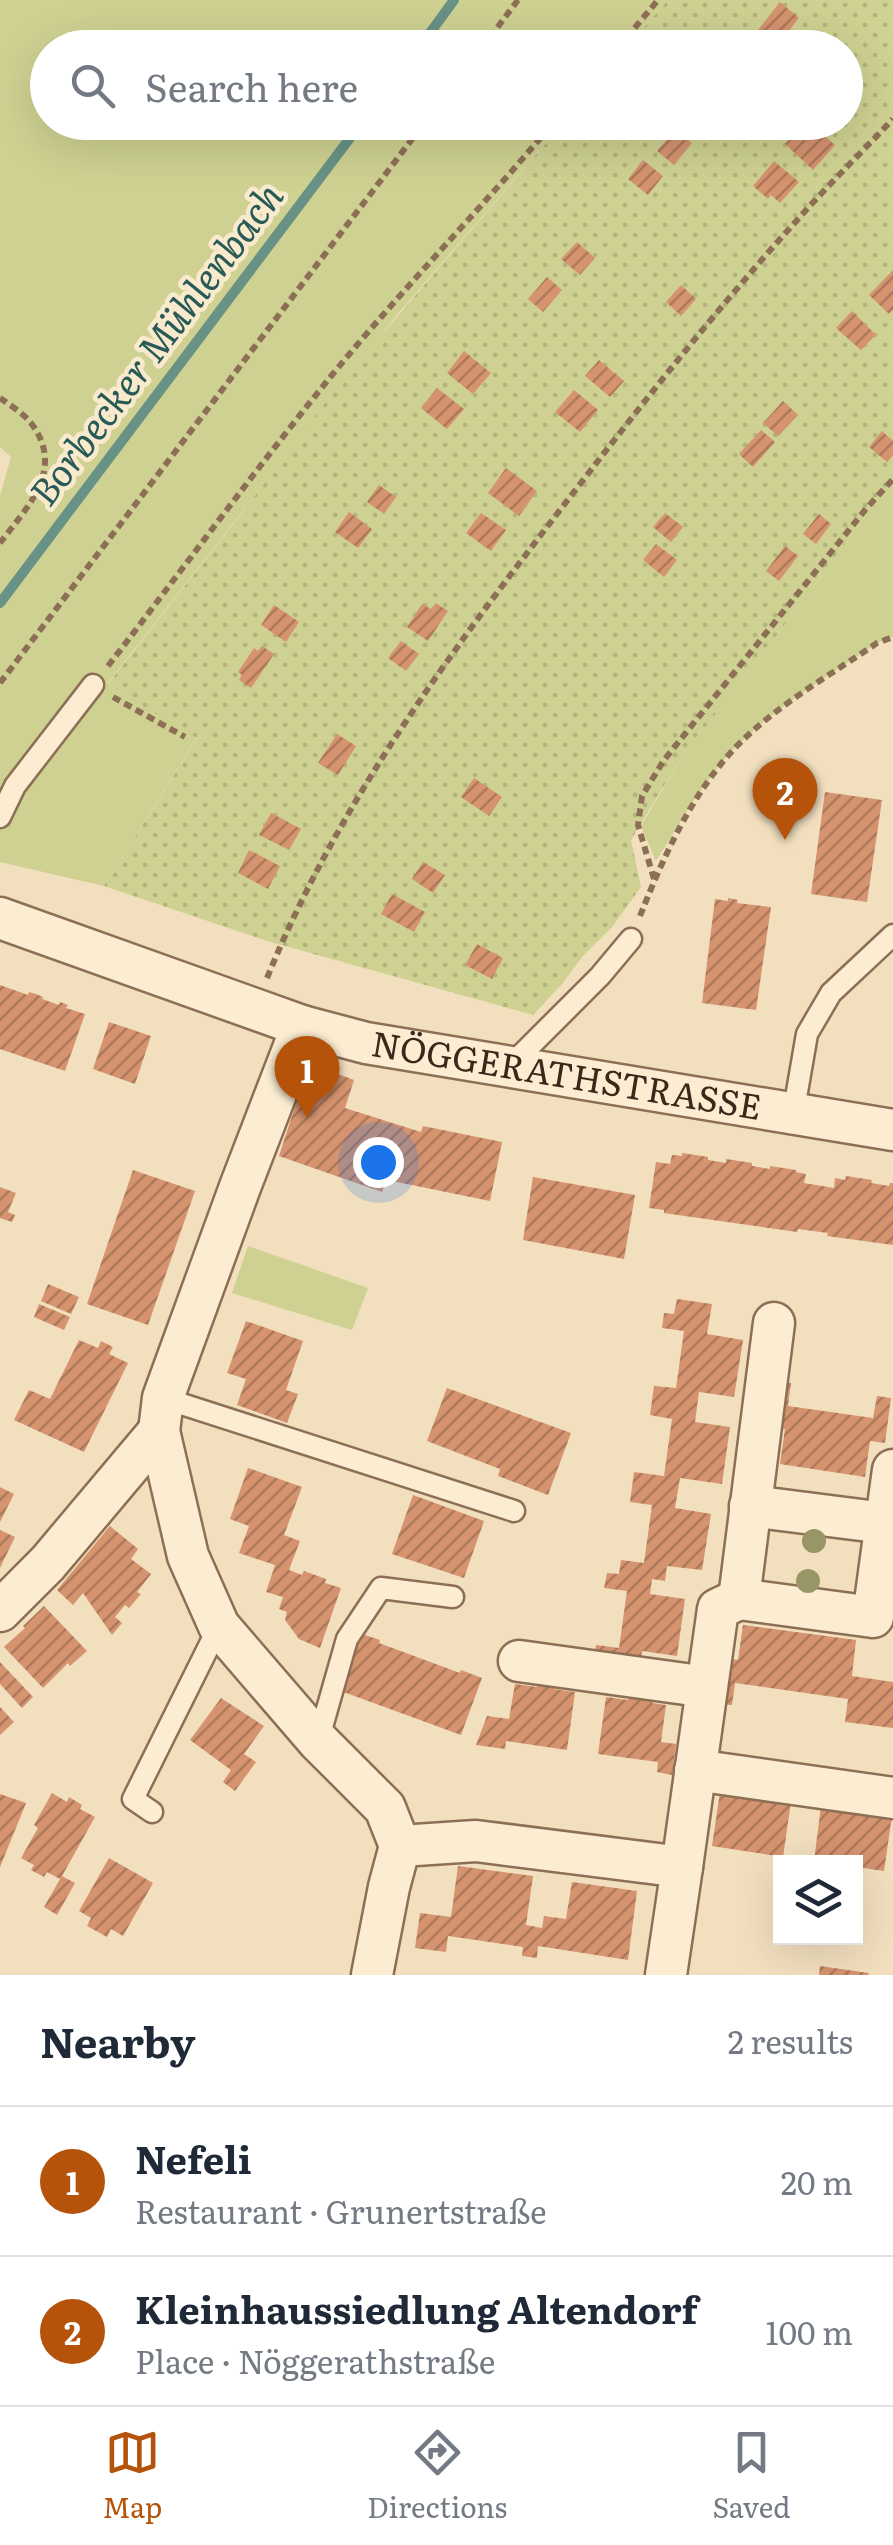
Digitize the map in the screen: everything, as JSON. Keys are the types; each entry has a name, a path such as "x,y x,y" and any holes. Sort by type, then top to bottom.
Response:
{"street":[{"name":"NÖGGERATHSTRASSE","path":"0,918 302,1026 366,1043 893,1130"},
{"path":"0,1611 48,1563 161,1414 240,1187 302,1026"},
{"path":"739,1599 774,1323"},
{"path":"161,1414 188,1556 219,1626 318,1740 385,1808 400,1846 372,1975"},
{"path":"676,1973 682,1867 718,1609 739,1599 883,1618 886,1523 893,1470"},
{"path":"750,1506 886,1523"},
{"path":"519,1661 707,1686"},
{"path":"695,1770 893,1798"},
{"path":"400,1846 476,1841 682,1867"}],"lane":[{"path":"0,817 15,786 93,686"},
{"name":"NÖGGERATHSTRASSE","path":"794,1115 807,1034 832,993 893,935"},
{"path":"509,1068 631,939"},
{"path":"161,1414 514,1511"},
{"path":"318,1740 347,1639 380,1588 453,1597"},
{"path":"152,1812 133,1798 219,1626"}],"path":[{"path":"496,30 518,0"},
{"path":"633,30 658,0"},
{"path":"256,1008 311,879 414,707 642,403 798,218 893,119"},
{"path":"0,683 412,140"},
{"path":"185,737 93,686 331,377 539,140"},
{"path":"0,398 29,420 44,444 45,473 36,496 0,543"},
{"path":"654,880 638,825 642,796 664,760 893,479"},
{"path":"631,939 654,880 700,792 734,749 780,708 877,643 893,637"}],"green space":[{"path":"0,0 668,0 642,30 30,30 30,140 548,140 396,316 107,684 197,737 104,886 0,862 0,496 11,457 0,447"},
{"path":"668,0 893,0 893,479 683,755 631,840 641,887 612,927 533,1015 267,941 104,886 197,738 107,685 341,382 548,140 863,140 863,30 642,30"},
{"path":"893,479 893,637 877,643 804,692 735,748 703,788 656,861 641,826 683,755"},
{"path":"248,1246 368,1288 352,1330 232,1293"}],"building":[{"path":"780,2 799,18 790,30 758,30"},
{"path":"666,140 692,143 674,165 657,151"},
{"path":"789,140 829,140 835,145 813,170 785,144"},
{"path":"643,160 663,176 648,195 628,179"},
{"path":"774,161 799,182 780,203 771,195 768,199 753,186"},
{"path":"577,242 595,258 580,275 561,259"},
{"path":"893,270 893,310 889,314 869,295"},
{"path":"547,277 562,290 543,312 528,299"},
{"path":"681,285 696,299 681,316 666,302"},
{"path":"852,311 876,335 861,350 836,328"},
{"path":"464,351 491,373 473,394 447,373"},
{"path":"599,360 624,381 610,397 585,376"},
{"path":"437,388 464,409 447,429 421,408"},
{"path":"574,390 598,410 580,432 555,412"},
{"path":"783,401 798,415 778,436 763,423"},
{"path":"761,430 775,442 753,467 739,454"},
{"path":"882,431 893,441 893,455 887,462 869,447"},
{"path":"506,468 537,491 519,516 488,493"},
{"path":"379,485 396,497 384,514 367,502"},
{"path":"349,512 372,529 358,548 335,532"},
{"path":"481,513 506,530 491,551 466,533"},
{"path":"665,513 683,527 671,542 653,527"},
{"path":"819,514 831,524 816,544 803,534"},
{"path":"656,544 677,560 664,577 643,560"},
{"path":"785,546 798,556 779,581 766,571"},
{"path":"436,603 448,611 428,641 407,627 422,604 431,609"},
{"path":"274,605 299,622 286,642 261,625"},
{"path":"401,641 419,654 406,671 388,658"},
{"path":"262,646 274,654 251,688 239,680 242,675 238,672 254,648 258,651"},
{"path":"337,734 356,746 338,775 318,763"},
{"path":"474,778 502,797 489,816 461,797"},
{"path":"825,792 882,800 867,902 811,894"},
{"path":"271,813 301,829 289,850 259,835"},
{"path":"249,850 280,866 268,889 238,873"},
{"path":"423,862 445,875 433,893 412,879"},
{"path":"392,894 425,912 414,932 381,914"},
{"path":"715,899 738,900 737,903 771,907 756,1010 702,1003"},
{"path":"477,944 503,958 492,979 465,965"},
{"path":"0,985 36,994 59,1005 60,1002 85,1014 65,1071 0,1049"},
{"path":"109,1022 151,1036 135,1084 93,1069"},
{"path":"309,1063 354,1080 345,1108 421,1132 423,1126 502,1142 490,1201 387,1180 382,1192 279,1156"},
{"path":"682,1153 726,1163 726,1159 770,1169 796,1170 806,1174 804,1183 834,1188 835,1178 845,1180 846,1176 889,1186 893,1183 893,1245 649,1208 656,1162 670,1164 672,1155"},
{"path":"133,1170 195,1191 148,1325 87,1304"},
{"path":"533,1177 635,1195 624,1259 523,1240"},
{"path":"0,1187 16,1193 8,1212 15,1215 12,1222 0,1218"},
{"path":"48,1284 79,1297 71,1314 41,1301"},
{"path":"677,1299 712,1304 707,1334 743,1340 734,1397 699,1392 695,1422 730,1427 722,1484 680,1478 675,1508 711,1514 702,1570 667,1566 665,1581 652,1579 650,1594 685,1599 677,1656 642,1651 640,1666 594,1660 596,1645 619,1648 627,1591 604,1588 607,1573 619,1574 621,1560 644,1563 652,1505 630,1502 634,1472 664,1476 672,1419 650,1415 654,1386 676,1388 684,1331 662,1328 664,1313 674,1314"},
{"path":"39,1304 70,1317 64,1330 34,1317"},
{"path":"246,1321 303,1341 286,1390 298,1394 287,1423 237,1405 246,1379 227,1373"},
{"path":"79,1340 98,1348 101,1341 113,1347 109,1354 128,1363 84,1452 14,1420 29,1390 50,1399"},
{"path":"777,1381 791,1383 788,1406 873,1418 877,1396 891,1398 885,1443 870,1441 865,1477 780,1464 785,1429 770,1427"},
{"path":"447,1388 571,1433 548,1495 498,1476 500,1469 427,1441"},
{"path":"248,1468 302,1487 284,1535 300,1541 289,1570 302,1575 304,1571 341,1588 320,1648 299,1639 285,1620 287,1612 279,1609 283,1597 266,1592 275,1565 239,1553 249,1526 230,1519"},
{"path":"0,1487 14,1494 0,1522"},
{"path":"413,1495 484,1521 464,1578 392,1554"},
{"path":"110,1526 138,1549 131,1559 151,1574 137,1592 141,1594 115,1617 122,1623 112,1635 83,1593 73,1605 57,1590"},
{"path":"0,1530 15,1537 0,1568"},
{"path":"44,1606 87,1651 70,1666 68,1663 43,1688 4,1647"},
{"path":"743,1625 856,1640 852,1676 893,1682 893,1728 845,1722 848,1699 735,1683 732,1705 717,1704 723,1658 738,1660"},
{"path":"359,1633 482,1678 461,1735 338,1690"},
{"path":"0,1662 33,1697 22,1708 0,1684"},
{"path":"537,1683 575,1692 567,1750 506,1741 505,1749 476,1745 487,1716 509,1719 515,1684 537,1687"},
{"path":"629,1696 666,1705 661,1742 676,1744 672,1775 657,1772 658,1762 598,1754 606,1697 628,1700"},
{"path":"221,1698 264,1726 244,1754 256,1762 235,1791 223,1782 231,1770 190,1740"},
{"path":"0,1707 14,1722 0,1735"},
{"path":"720,1792 791,1802 783,1855 712,1846"},
{"path":"52,1793 67,1802 69,1797 95,1817 62,1876 75,1883 57,1915 44,1907 60,1879 31,1870 34,1865 21,1858"},
{"path":"0,1794 26,1803 0,1867"},
{"path":"821,1806 892,1816 884,1871 863,1868 863,1855 815,1855"},
{"path":"109,1858 153,1883 123,1936 111,1929 107,1937 87,1926 91,1918 79,1911"},
{"path":"458,1866 533,1876 526,1925 542,1928 544,1916 566,1919 572,1882 637,1891 628,1960 538,1946 537,1958 522,1956 523,1947 448,1936 446,1952 415,1948 420,1913 451,1917"},
{"path":"820,1966 869,1973 819,1975"}],"waterway":[{"name":"Borbecker Mühlenbach","path":"432,30 454,0"},
{"name":"Borbecker Mühlenbach","path":"0,603 348,140"}],"place":[{"name":"Kleinhaussiedlung Altendorf","path":"785,840"},
{"name":"Nefeli","path":"307,1118"}]}
